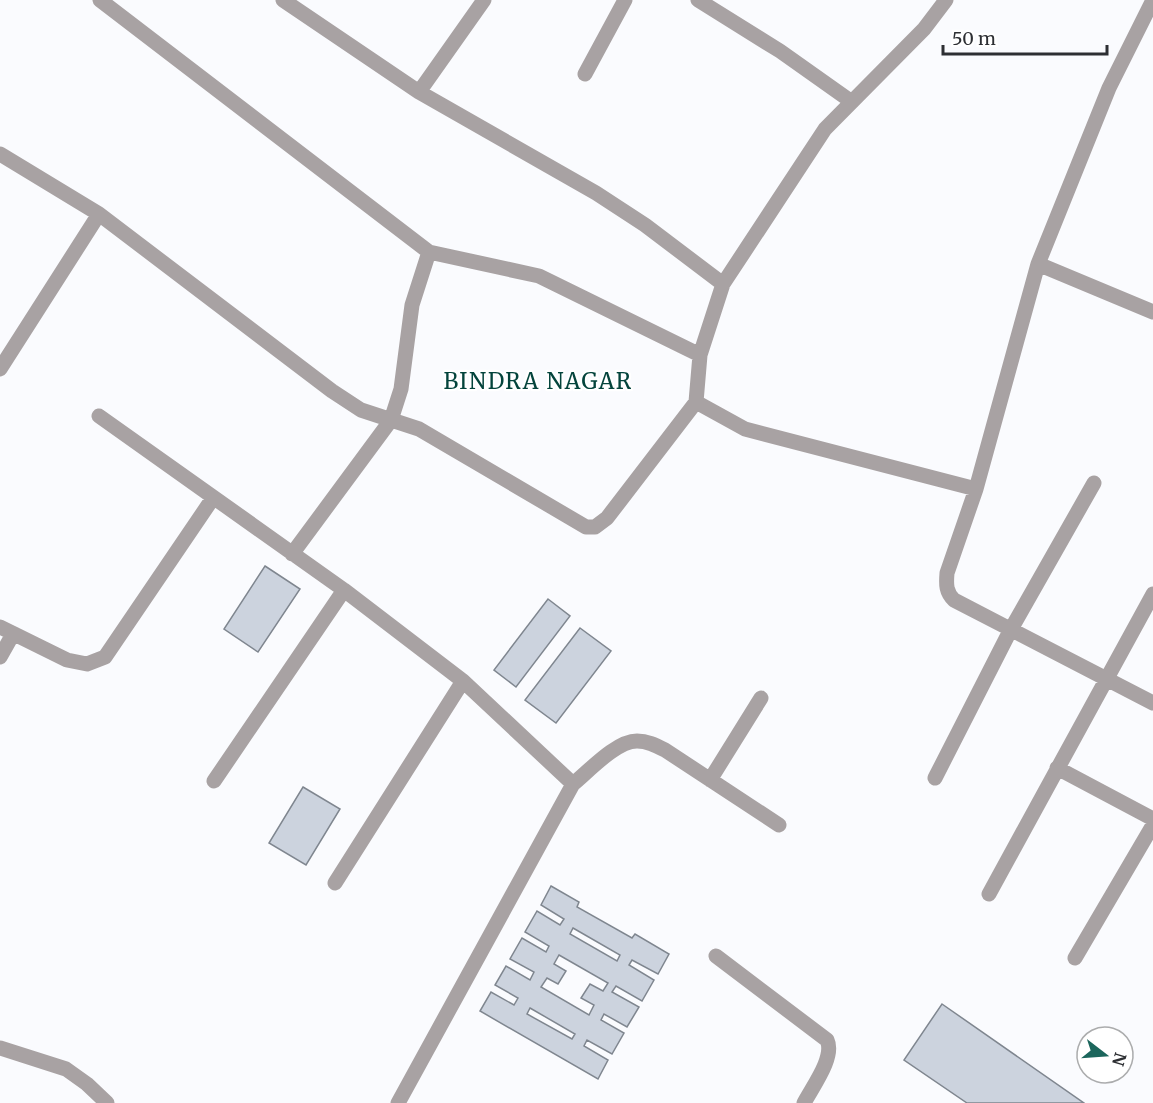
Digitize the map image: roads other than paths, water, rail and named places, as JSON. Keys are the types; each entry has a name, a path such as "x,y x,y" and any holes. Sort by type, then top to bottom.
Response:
{"street":[{"path":"100,0 429,252 539,276 700,355"},
{"path":"283,0 419,92 596,193 645,225 723,284"},
{"path":"419,92 484,0"},
{"path":"585,74 625,0"},
{"path":"698,0 764,40 852,102"},
{"path":"0,154 99,214 332,391 361,410 418,429 579,524 595,527 607,518 696,402 700,355 723,284 825,129 924,29 946,0"},
{"path":"1153,0 1109,88 1038,264 976,489 946,573 948,594 954,600 1153,703"},
{"path":"0,369 99,214"},
{"path":"292,554 391,420 401,389 412,305 429,252"},
{"path":"1038,264 1153,312"},
{"path":"696,402 745,429 976,489"},
{"path":"99,416 344,590 463,681 573,784"},
{"path":"935,778 1010,631 1094,483"},
{"path":"0,657 7,630 67,660 87,664 105,657 213,498"},
{"path":"214,781 344,590"},
{"path":"989,894 1153,594"},
{"path":"335,883 463,681"},
{"path":"710,780 761,698"},
{"path":"405,1100 573,784 618,746 635,741 650,742 779,825"},
{"path":"1057,768 1153,819"},
{"path":"1075,958 1153,825"},
{"path":"716,956 827,1040 831,1047 828,1058 804,1103"},
{"path":"0,1048 66,1069 87,1084 107,1103"}],"district":[{"name":"BINDRA NAGAR","path":"538,381"}]}
